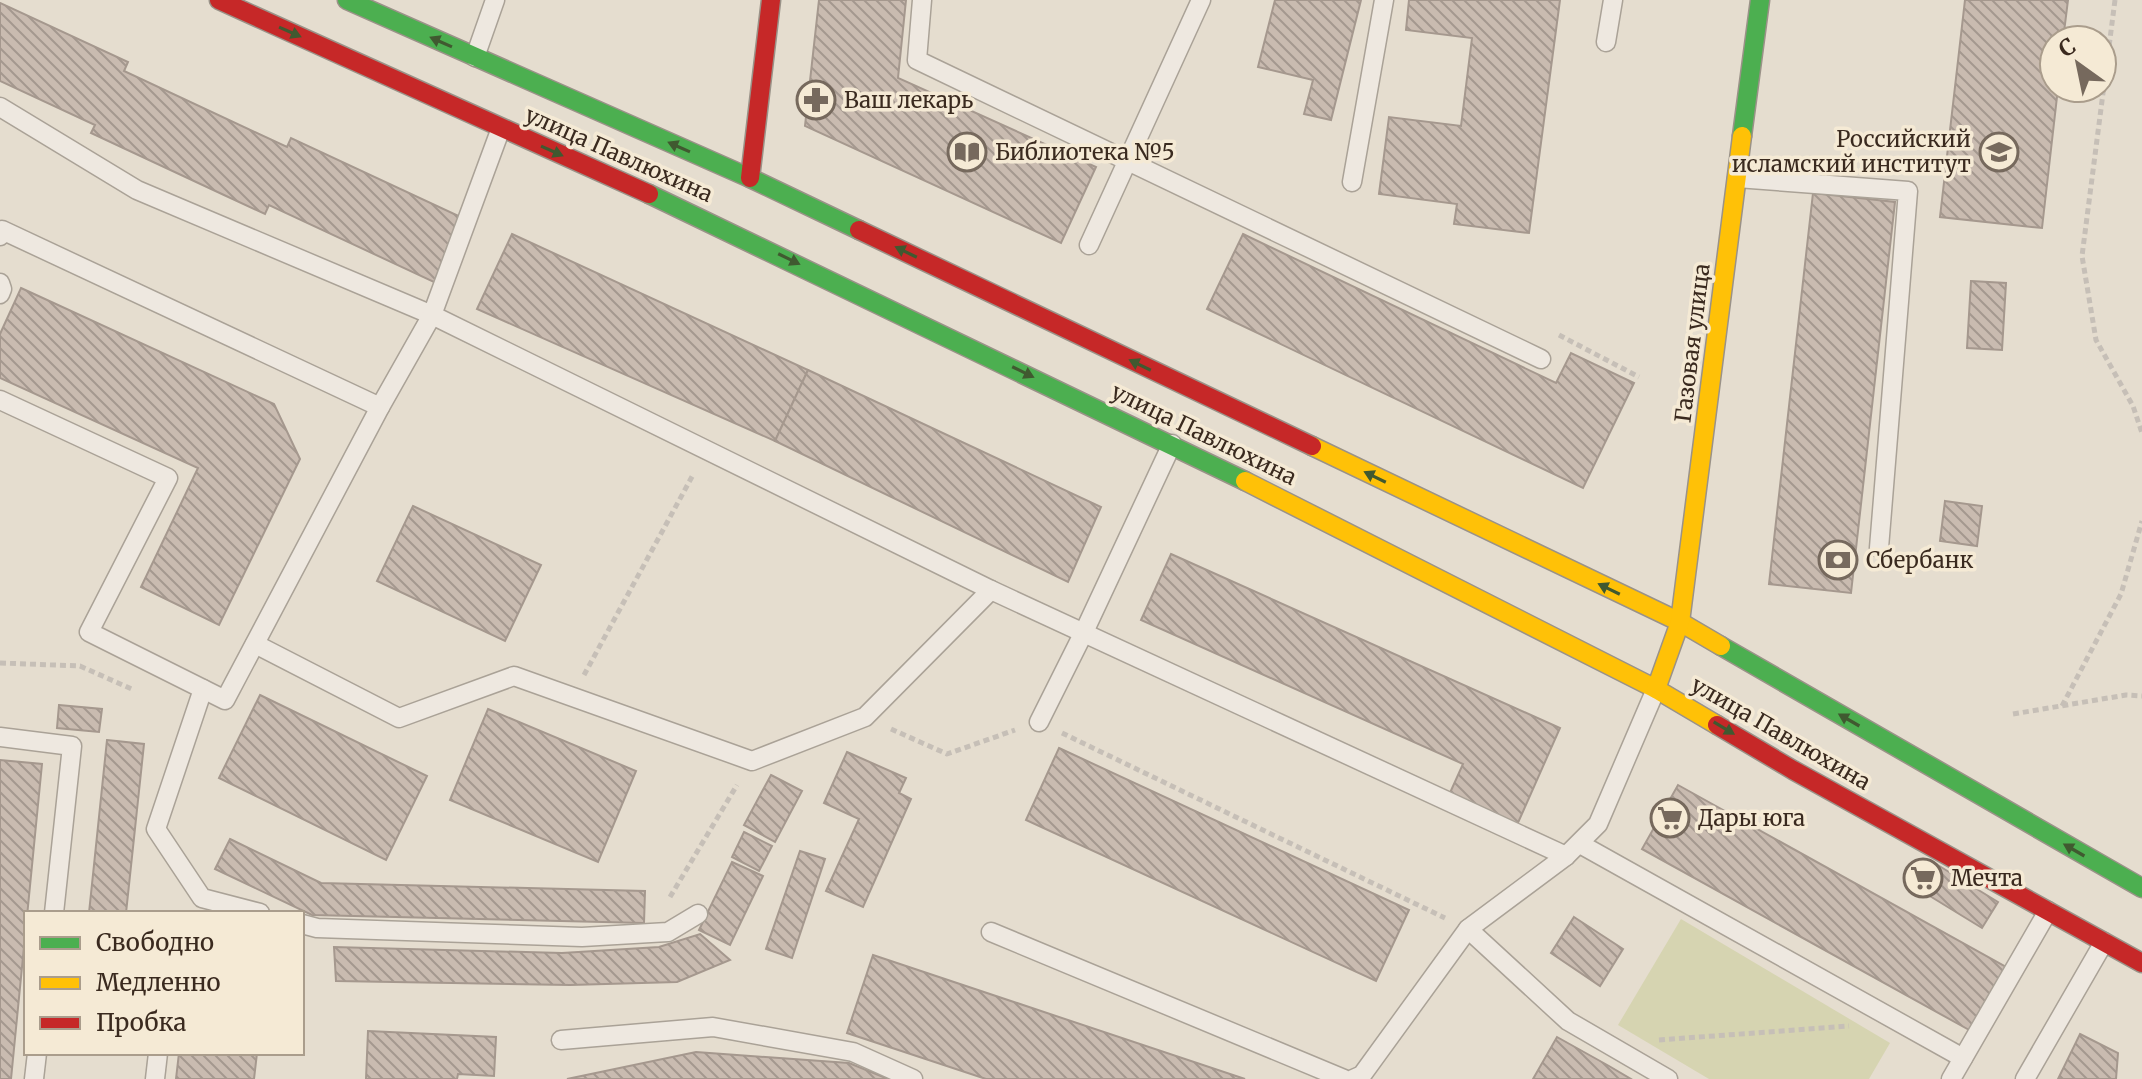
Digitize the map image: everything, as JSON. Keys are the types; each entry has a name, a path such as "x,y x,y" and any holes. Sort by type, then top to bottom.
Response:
{"main road":[{"name":"улица Павлюхина","path":"219,0 722,227 1172,444 1656,689 1793,770 2142,963"},
{"name":"улица Павлюхина","path":"347,0 750,178 1680,622 2142,888"},
{"path":"750,178 771,0"},
{"name":"Газовая улица","path":"1656,689 1680,622 1760,0"}],"lane":[{"path":"475,57 495,0"},
{"path":"922,0 917,60 1541,359"},
{"path":"1089,245 1201,0"},
{"path":"1352,182 1384,0"},
{"path":"1606,42 1613,0"},
{"path":"0,107 137,190 432,315 991,590 1573,850 1963,1058"},
{"path":"0,400 168,478 89,632 225,700 432,315 501,128"},
{"path":"1737,178 1908,191 1879,548"},
{"path":"0,236 2,230 380,407"},
{"path":"0,283 0,294"},
{"path":"1039,722 1172,444"},
{"path":"255,644 399,718 514,676 752,761 865,717 991,590"},
{"path":"203,689 156,829 202,898 252,911"},
{"path":"991,932 1356,1078 1468,929 1573,850 1598,824 1656,689"},
{"path":"0,737 72,746 54,911"},
{"path":"1951,1079 2048,911"},
{"path":"304,925 317,928 582,937 668,932 698,914"},
{"path":"1468,929 1568,1021 1668,1079"},
{"path":"2025,1079 2104,942"},
{"path":"561,1040 713,1027 853,1052 913,1079"},
{"path":"34,1079 37,1055"},
{"path":"155,1079 158,1055"}],"path":[{"path":"2115,0 2082,256 2096,340 2133,406 2142,433"},
{"path":"1541,359 1556,334 1639,377"},
{"path":"572,697 706,450"},
{"path":"2062,706 2121,594 2142,521"},
{"path":"0,663 80,666 137,691"},
{"path":"2013,714 2126,695 2142,696"},
{"path":"865,717 947,754 1039,722 1468,929"},
{"path":"667,901 752,761"},
{"path":"1606,1043 1900,1022"}],"shaded area":[{"path":"1681,919 1890,1043 1869,1079 1709,1079 1618,1025"}],"building":[{"path":"819,0 906,0 898,78 1096,167 1061,243 805,126"},
{"path":"1275,0 1361,0 1331,120 1304,114 1313,80 1258,67"},
{"path":"1409,0 1560,0 1529,233 1454,224 1457,204 1379,194 1389,117 1461,126 1472,38 1406,30"},
{"name":"Российский исламский институт","path":"1965,0 2068,0 2065,24 2038,24 2038,104 2056,104 2042,228 1940,217"},
{"path":"0,3 128,62 124,71 287,147 291,138 465,219 436,283 269,205 265,214 91,133 95,125 0,81"},
{"path":"1813,193 1895,202 1851,593 1769,584"},
{"path":"512,234 808,370 775,441 477,309"},
{"path":"1243,234 1556,383 1571,353 1634,383 1583,488 1207,309"},
{"path":"1971,281 2006,283 2002,350 1967,348"},
{"path":"21,288 274,404 300,459 219,625 141,587 198,468 0,378 0,334"},
{"path":"808,370 1101,507 1068,582 775,441"},
{"path":"1945,501 1982,506 1977,546 1940,541"},
{"path":"413,506 541,565 505,641 377,581"},
{"path":"1171,554 1560,728 1517,825 1449,795 1463,764 1141,620"},
{"path":"260,695 427,776 386,860 219,778"},
{"path":"59,705 102,709 99,732 57,728"},
{"path":"488,709 636,771 598,862 450,800"},
{"path":"107,740 144,744 126,911 89,911"},
{"path":"1059,748 1409,910 1376,981 1026,820"},
{"path":"847,752 906,778 899,793 911,799 863,907 826,891 859,819 824,803"},
{"path":"0,760 42,764 28,911 24,911 24,947 11,1079 0,1079"},
{"path":"771,775 802,791 775,842 744,825"},
{"path":"1678,785 2006,967 1971,1031 1642,849"},
{"path":"744,832 772,846 759,871 732,857"},
{"path":"230,839 321,883 645,891 644,923 312,915 215,869"},
{"path":"800,851 825,859 792,958 766,949"},
{"path":"732,862 763,876 730,945 699,930"},
{"path":"1936,864 1998,902 1982,928 1920,890"},
{"path":"1574,917 1623,949 1600,986 1551,953"},
{"path":"700,934 730,960 677,982 570,985 336,981 334,947 562,953 659,947"},
{"path":"873,955 1245,1079 986,1079 847,1033"},
{"path":"368,1031 496,1037 494,1076 458,1074 457,1079 366,1079"},
{"path":"2080,1034 2118,1053 2116,1079 2058,1079"},
{"path":"1557,1037 1609,1066 1631,1079 1533,1079"},
{"path":"696,1052 849,1063 888,1079 567,1079"},
{"path":"179,1055 257,1055 254,1079 176,1079"}],"traffic: fast":[{"path":"347,0 750,178 859,230"},
{"path":"1742,136 1760,0"},
{"path":"649,194 1245,481"},
{"path":"1721,646 2142,888"}],"traffic: slow":[{"path":"1656,689 1680,622 1742,136"},
{"path":"1312,446 1680,622 1721,646"},
{"path":"1245,481 1656,689 1717,725"}],"traffic: jam":[{"path":"219,0 649,194"},
{"path":"750,178 771,0"},
{"path":"859,230 1312,446"},
{"path":"1717,725 2142,963"}],"place":[{"name":"Ваш лекарь","path":"816,100"},
{"name":"Библиотека №5","path":"967,152"},
{"name":"Российский исламский институт","path":"1999,152"},
{"name":"Сбербанк","path":"1838,560"},
{"name":"Дары юга","path":"1670,818"},
{"name":"Мечта","path":"1923,878"}]}
